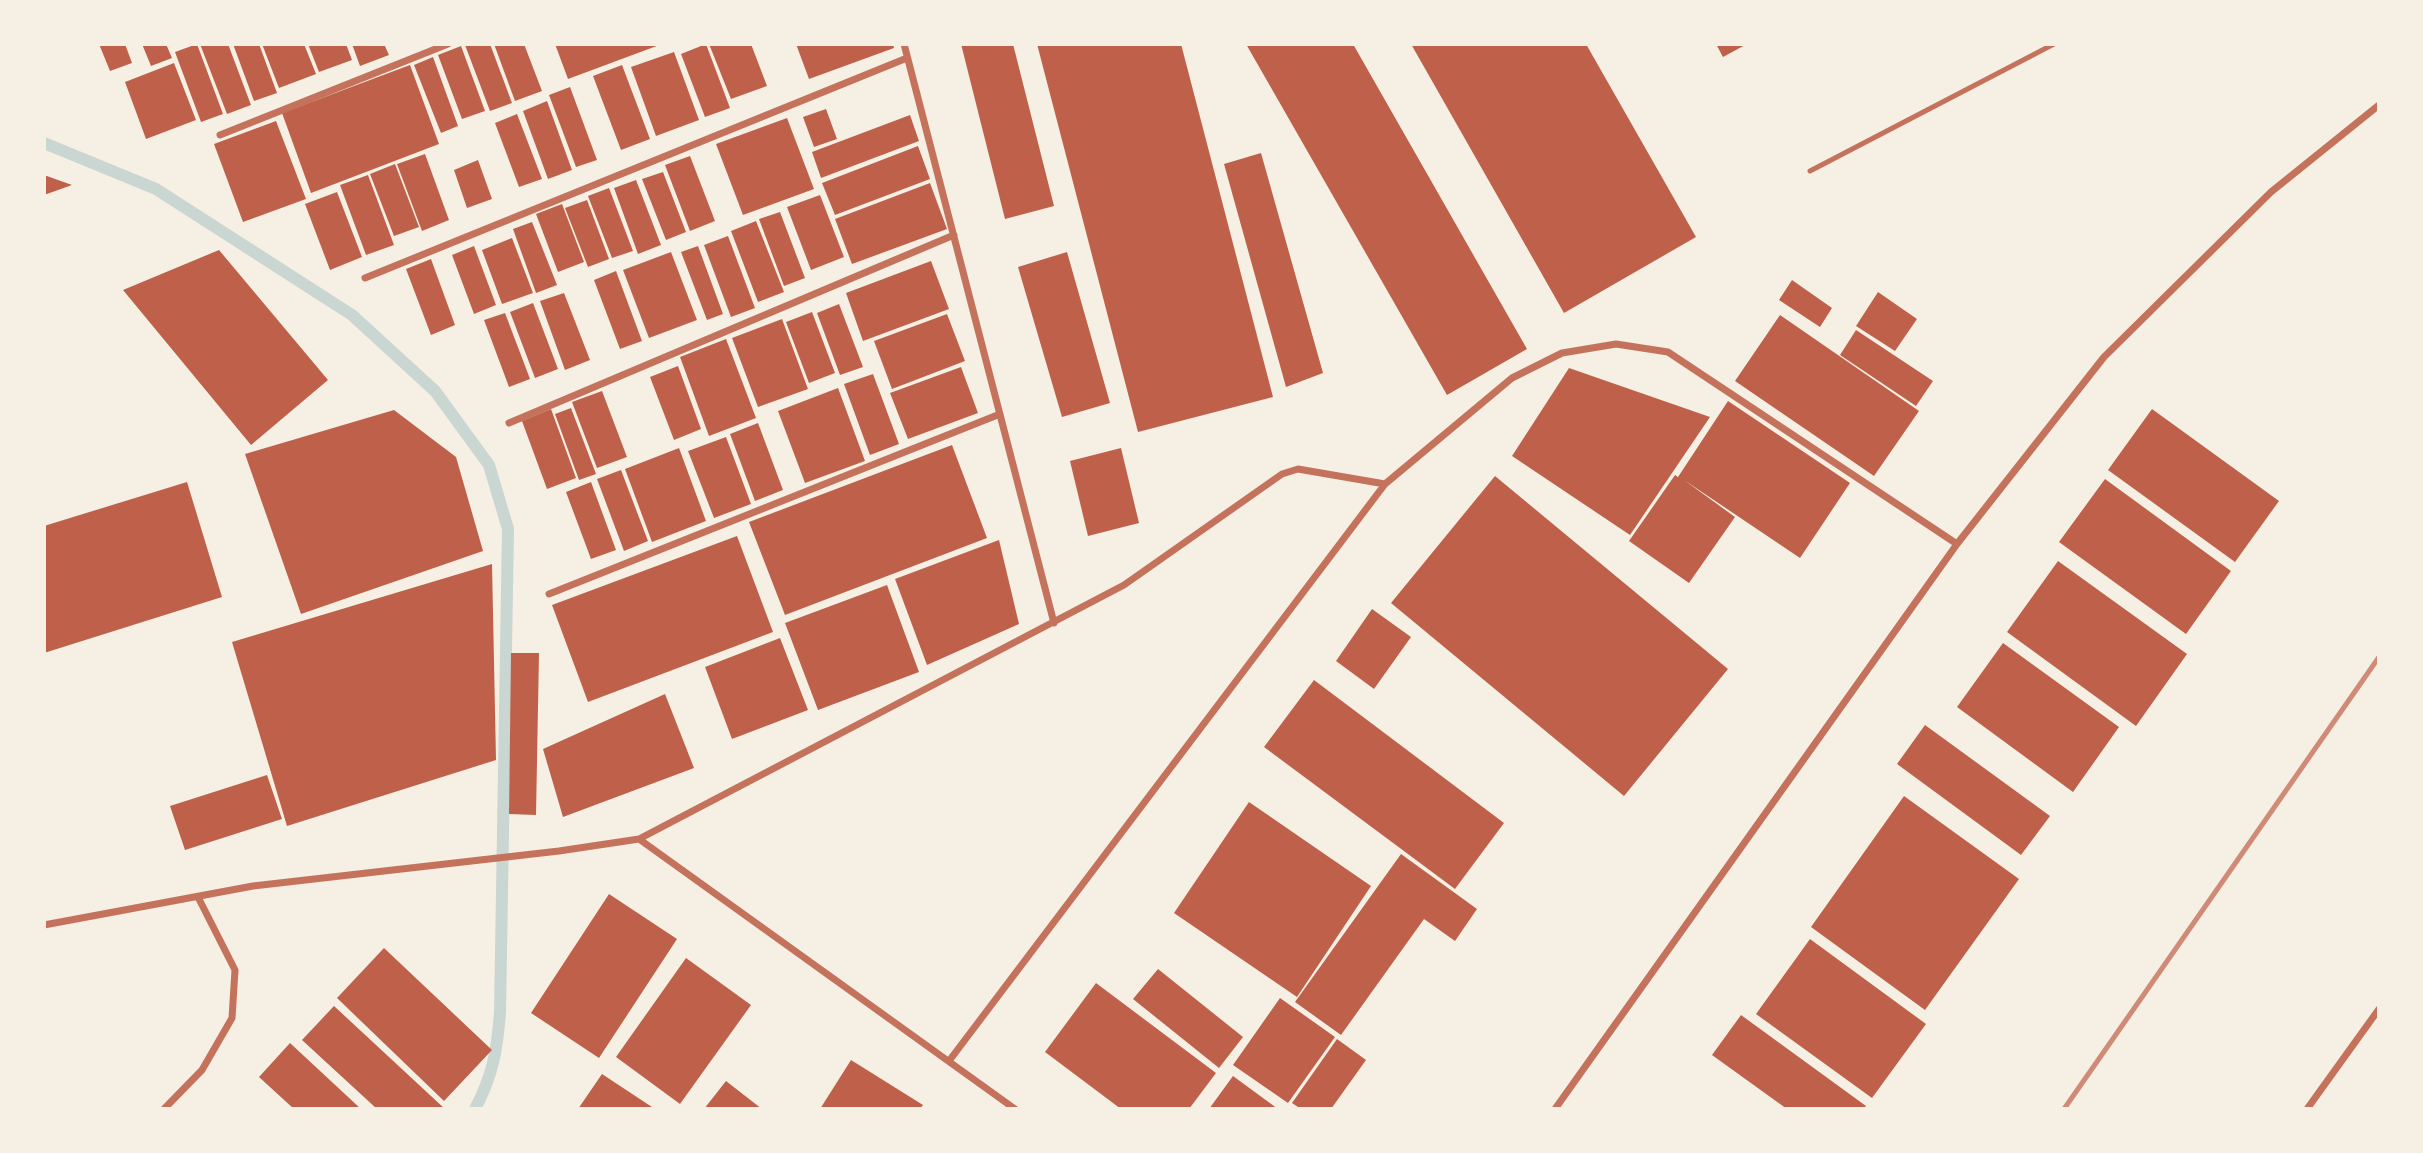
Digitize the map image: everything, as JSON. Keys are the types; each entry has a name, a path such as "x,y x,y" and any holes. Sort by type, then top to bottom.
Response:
{"street":[{"path":"220,135 448,44"},
{"path":"904,44 1054,623"},
{"path":"365,278 907,58"},
{"path":"1555,1109 1957,544 2104,357 2271,192 2379,105"},
{"path":"509,423 954,235"},
{"path":"949,1061 1385,484 1513,378 1562,353 1616,344 1668,352 1957,544"},
{"path":"549,594 1000,414"},
{"path":"44,925 253,886 559,851 639,839 1124,586 1282,474 1298,469 1385,484"},
{"path":"639,839 1015,1109"},
{"path":"164,1109 202,1070 232,1018 235,970 198,897"},
{"path":"2307,1109 2379,1009"}],"lane":[{"path":"1810,171 2054,44"}],"building":[{"path":"99,44 125,44 132,63 110,71"},
{"path":"142,44 166,44 172,58 151,66"},
{"path":"197,44 223,114 201,122 175,52"},
{"path":"200,44 228,44 251,105 227,114"},
{"path":"233,44 259,44 277,93 254,101"},
{"path":"262,44 304,44 316,74 279,88"},
{"path":"308,44 346,44 352,60 319,72"},
{"path":"352,44 384,44 389,55 360,66"},
{"path":"490,44 512,103 490,111 465,45"},
{"path":"494,44 524,44 542,91 515,101"},
{"path":"555,44 662,44 568,79"},
{"path":"706,44 730,108 705,117 681,54"},
{"path":"709,44 751,44 767,86 731,99"},
{"path":"796,44 893,44 894,48 809,79"},
{"path":"961,44 1013,44 1054,206 1005,219"},
{"path":"1037,44 1181,44 1273,397 1138,432"},
{"path":"1246,44 1353,44 1527,349 1447,395"},
{"path":"1411,44 1586,44 1696,237 1564,313"},
{"path":"1716,44 1747,44 1723,57"},
{"path":"461,46 485,111 462,119 438,55"},
{"path":"674,52 699,120 656,136 631,67"},
{"path":"433,57 458,126 441,133 414,65"},
{"path":"174,63 196,120 146,139 125,82"},
{"path":"410,65 439,144 311,193 282,113"},
{"path":"622,65 650,139 621,150 593,76"},
{"path":"570,87 597,160 576,167 549,95"},
{"path":"547,101 572,170 548,179 523,111"},
{"path":"826,109 837,139 814,147 803,117"},
{"path":"517,114 542,179 519,187 495,123"},
{"path":"910,115 919,141 821,178 812,152"},
{"path":"787,118 814,189 743,215 716,144"},
{"path":"276,121 306,199 243,222 214,144"},
{"path":"918,146 930,179 835,215 822,183"},
{"path":"1261,153 1323,373 1286,387 1224,164"},
{"path":"425,154 449,220 422,231 397,164"},
{"path":"690,156 715,221 690,231 665,165"},
{"path":"478,160 492,199 467,208 454,170"},
{"path":"395,164 419,227 394,236 370,174"},
{"path":"663,172 686,232 666,240 642,179"},
{"path":"44,175 72,185 44,195"},
{"path":"368,175 394,245 366,255 340,185"},
{"path":"636,180 661,245 638,254 614,188"},
{"path":"930,183 947,229 852,264 835,219"},
{"path":"609,188 633,251 612,258 588,196"},
{"path":"337,192 362,257 330,270 305,204"},
{"path":"820,195 844,257 811,270 787,207"},
{"path":"587,200 609,259 588,267 565,208"},
{"path":"562,204 584,262 558,272 536,214"},
{"path":"780,212 805,278 784,286 759,219"},
{"path":"756,221 784,292 758,302 731,231"},
{"path":"532,222 557,285 536,293 513,229"},
{"path":"728,236 755,308 731,317 704,245"},
{"path":"512,238 533,293 502,304 482,250"},
{"path":"474,246 496,305 474,314 452,255"},
{"path":"698,246 723,314 707,320 681,252"},
{"path":"219,250 328,380 251,445 123,290"},
{"path":"671,252 697,320 649,338 623,270"},
{"path":"1067,252 1110,403 1062,417 1018,267"},
{"path":"431,259 455,325 431,335 406,269"},
{"path":"931,261 949,309 863,341 846,293"},
{"path":"616,271 642,341 620,349 594,280"},
{"path":"1792,280 1832,308 1820,327 1779,300"},
{"path":"1878,292 1917,319 1895,351 1856,326"},
{"path":"564,293 590,360 565,370 540,301"},
{"path":"533,303 558,369 535,378 510,312"},
{"path":"839,304 863,367 840,375 817,313"},
{"path":"812,312 835,373 809,383 786,322"},
{"path":"505,313 530,379 509,387 484,320"},
{"path":"947,314 965,361 892,389 874,341"},
{"path":"1780,315 1919,411 1874,476 1735,381"},
{"path":"782,319 808,389 758,407 732,338"},
{"path":"1856,330 1933,381 1916,406 1840,355"},
{"path":"726,339 756,418 709,436 680,357"},
{"path":"678,366 701,429 674,440 650,377"},
{"path":"961,367 978,413 908,439 890,393"},
{"path":"1569,368 1710,417 1630,535 1512,456"},
{"path":"873,374 899,444 870,455 844,384"},
{"path":"838,388 865,461 805,483 778,411"},
{"path":"602,391 627,457 597,468 572,402"},
{"path":"1728,401 1850,483 1800,558 1684,480 1735,517 1689,583 1629,541 1675,475 1678,477"},
{"path":"571,408 596,474 579,480 555,414"},
{"path":"551,409 576,478 547,489 522,421"},
{"path":"2152,409 2279,501 2235,562 2108,470"},
{"path":"394,410 456,457 483,551 301,614 245,454"},
{"path":"758,423 783,490 755,501 730,434"},
{"path":"726,437 751,504 714,518 688,451"},
{"path":"952,445 987,538 785,615 749,522"},
{"path":"679,448 706,521 652,542 625,469"},
{"path":"1121,448 1139,523 1088,536 1070,461"},
{"path":"621,470 648,541 624,551 597,479"},
{"path":"1495,476 1728,669 1624,796 1391,603"},
{"path":"2105,479 2231,571 2186,634 2059,542"},
{"path":"187,482 222,597 44,653 44,526"},
{"path":"591,482 616,550 591,559 566,492"},
{"path":"737,536 773,632 588,702 552,605"},
{"path":"999,540 1019,624 927,665 895,579"},
{"path":"2058,561 2187,654 2136,726 2007,632"},
{"path":"492,564 496,760 287,826 232,642"},
{"path":"887,585 919,672 818,710 785,623"},
{"path":"1372,609 1411,637 1374,689 1336,661"},
{"path":"780,638 808,710 732,739 705,667"},
{"path":"2003,643 2119,727 2073,792 1957,707"},
{"path":"511,653 539,653 536,815 509,814"},
{"path":"1314,680 1504,823 1455,889 1264,747"},
{"path":"665,694 694,768 563,817 543,749"},
{"path":"1925,725 2050,816 2021,855 1897,764"},
{"path":"267,775 282,819 185,850 170,806"},
{"path":"1904,796 2019,879 1925,1010 1811,927"},
{"path":"1249,802 1371,886 1297,997 1174,913"},
{"path":"1401,854 1477,909 1455,941 1424,919 1341,1035 1295,1002"},
{"path":"609,894 677,939 599,1058 531,1013"},
{"path":"1810,939 1926,1024 1872,1098 1756,1014"},
{"path":"384,948 492,1050 444,1101 337,998"},
{"path":"686,958 751,1005 680,1104 616,1057"},
{"path":"1158,969 1243,1037 1219,1068 1133,999"},
{"path":"1096,983 1216,1073 1189,1109 1121,1109 1045,1052"},
{"path":"1280,998 1335,1037 1288,1103 1233,1065"},
{"path":"334,1006 445,1109 377,1109 302,1040"},
{"path":"1741,1015 1866,1106 1863,1109 1787,1109 1712,1055"},
{"path":"1337,1039 1366,1060 1331,1109 1301,1109 1292,1103"},
{"path":"290,1043 361,1109 294,1109 259,1077"},
{"path":"851,1060 923,1105 920,1109 820,1109"},
{"path":"602,1074 655,1109 578,1109"},
{"path":"1233,1076 1278,1109 1209,1109"},
{"path":"726,1081 762,1109 704,1109"}],"waterway":[{"path":"44,143 156,189 352,315 435,391 489,465 508,529 500,1013 493,1062 475,1109"}],"railway":[{"path":"2064,1109 2379,657"}]}
